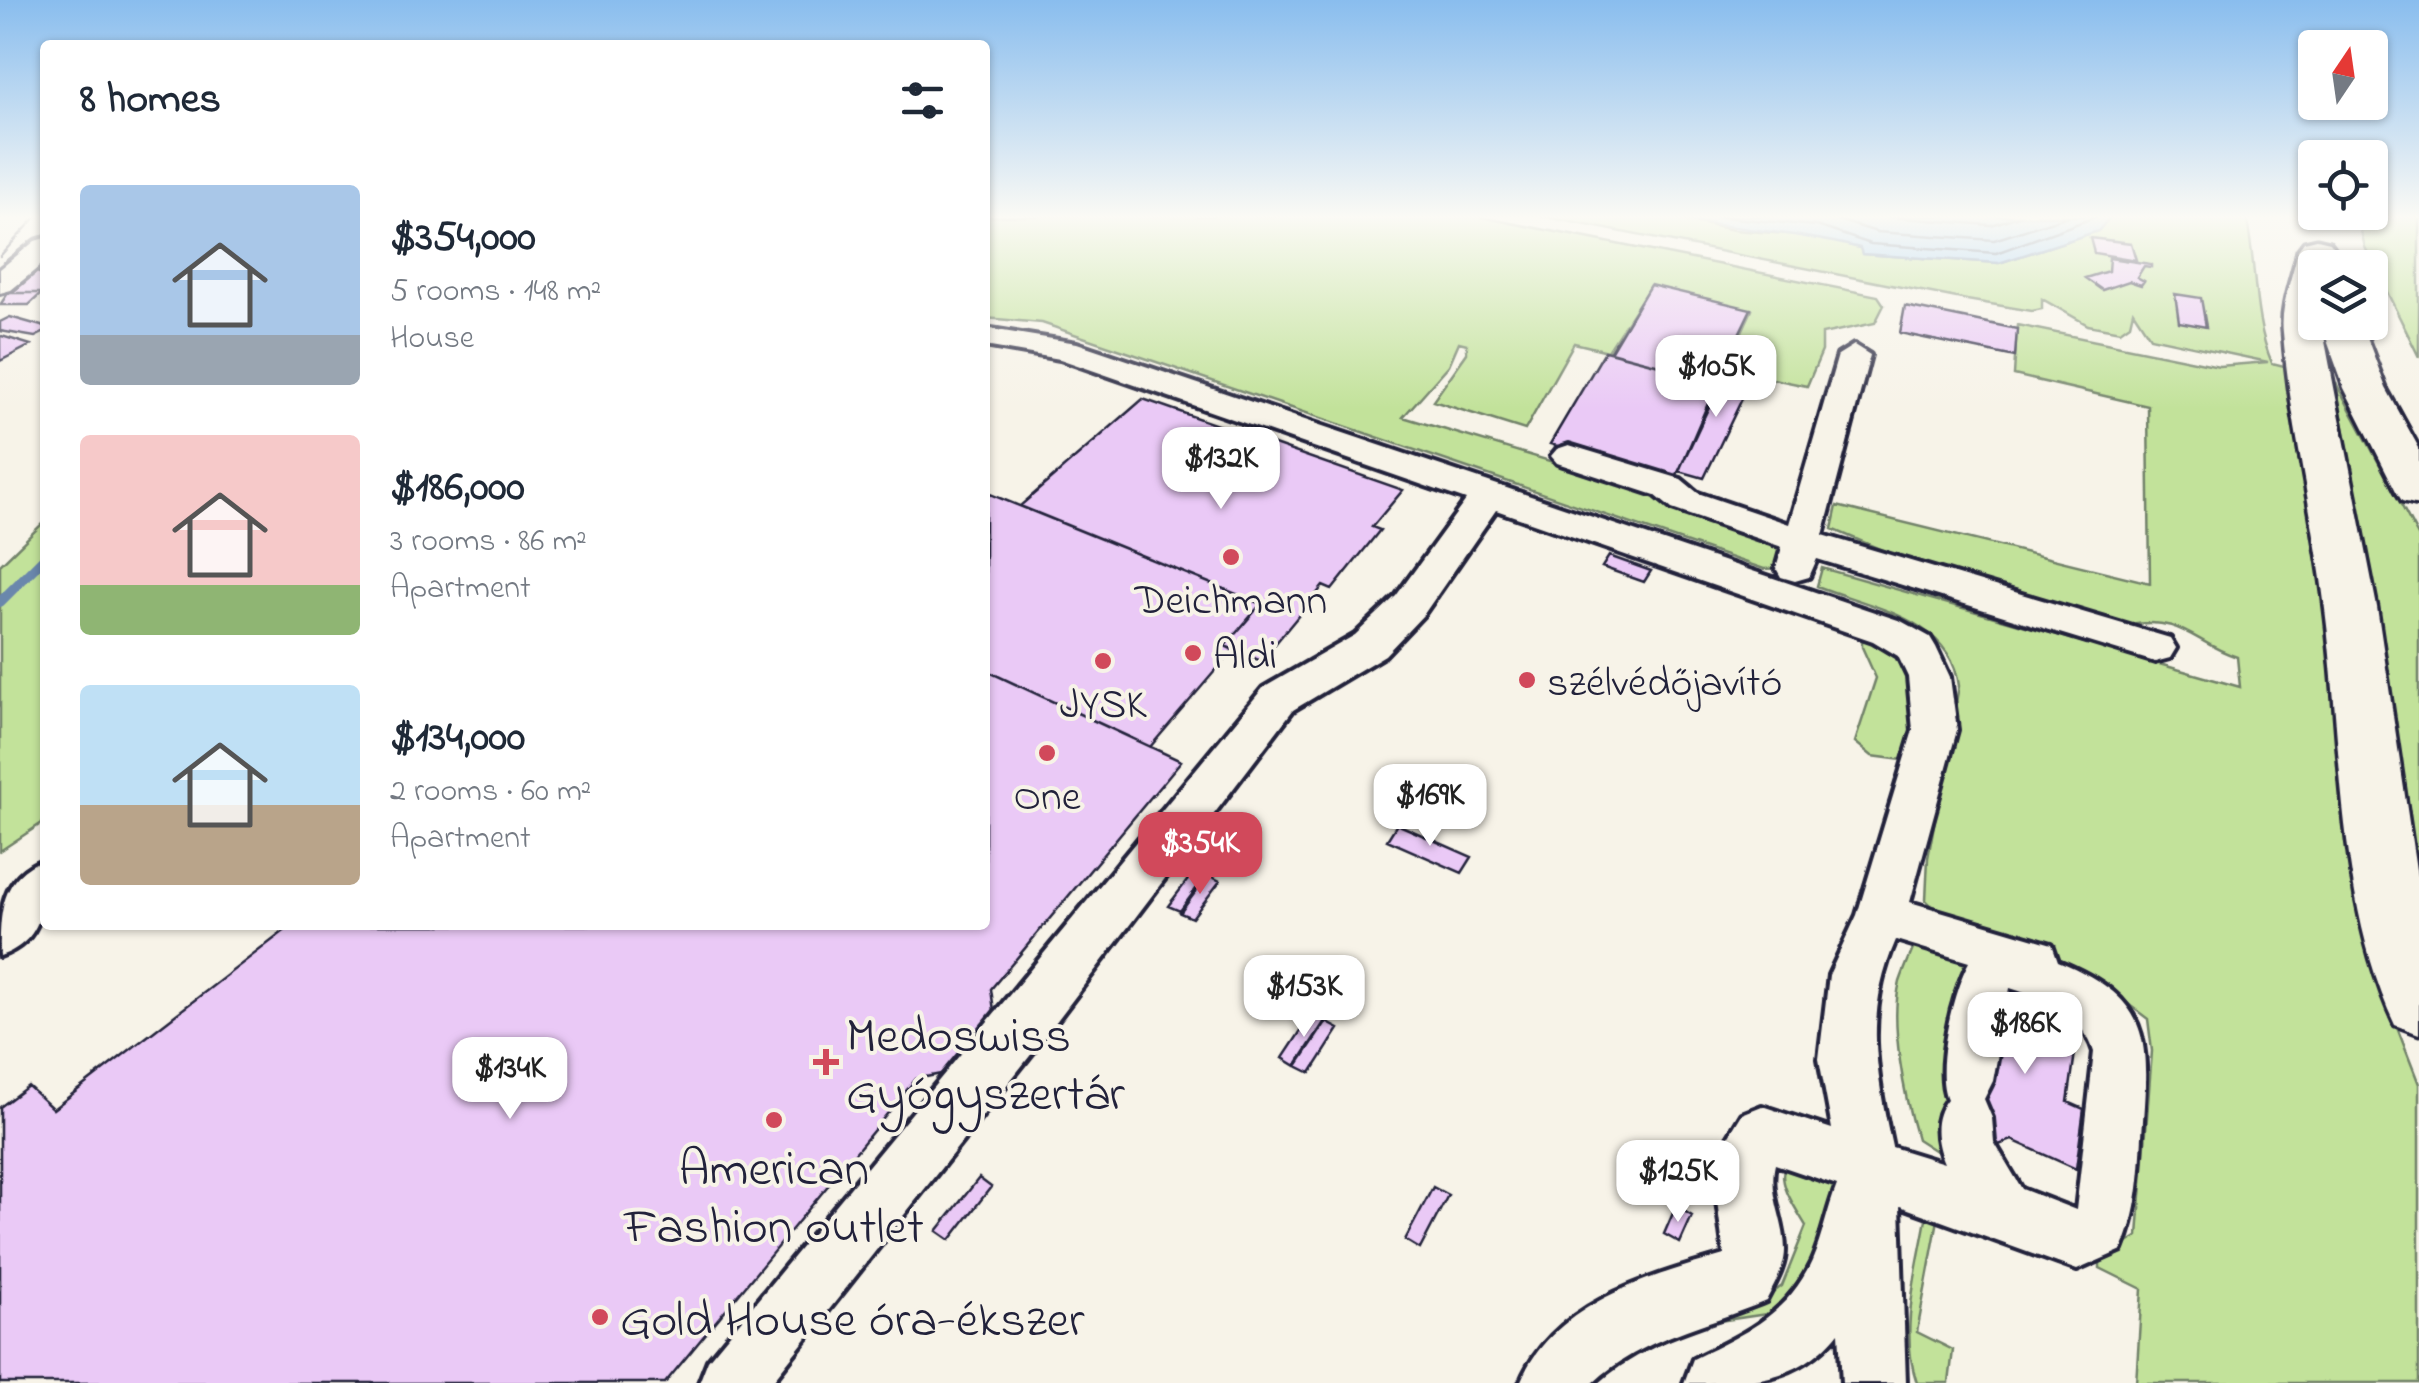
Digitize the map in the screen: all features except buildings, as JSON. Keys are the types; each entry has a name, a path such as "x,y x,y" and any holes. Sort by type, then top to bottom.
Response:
{"main road":[{"path":"2310,281 2302,328 2351,607 2386,882 2408,981 2419,1004"},
{"path":"2348,340 2365,388 2419,491"},
{"path":"2365,340 2419,411"}],"street":[{"path":"990,338 1066,350 1786,597 1915,647 1930,677 1935,730 1882,916 1855,975 1846,1059 1868,1170 1874,1383"},
{"path":"1786,597 1854,355"},
{"path":"1569,456 1668,487 1685,501 1803,542 2156,648"},
{"path":"731,1383 870,1216 1278,699 1370,645 1410,604 1488,495"},
{"path":"0,935 40,885"},
{"path":"1560,1372 1634,1314 1745,1280 1755,1265 1756,1242 1740,1178 1746,1156 1762,1133 2103,1242 2120,1236 2125,1227 2140,1060 2138,1036 2128,1015 2098,987 2042,961 1882,916"},
{"path":"2001,1208 1966,1148 1965,1099 1986,978 1997,966 2022,970 2070,989 2099,1010 2116,1032 2122,1052 2108,1212 2089,1235"},
{"path":"1713,1382 1780,1350 1806,1328 1850,1240 1868,1170"},
{"path":"1713,1382 1724,1383"}],"green space":[{"path":"990,281 1800,281 1878,296 1884,305 1875,323 1822,334 1822,351 1807,386 1754,375 1755,371 1727,364 1752,310 1650,286 1608,351 1574,343 1525,430 1433,401 1467,353 1467,344 1459,342 1449,365 1403,417 1573,468 1770,537 1789,549 1780,568 1764,569 1042,323 990,318"},
{"path":"1868,281 2255,281 2272,363 2296,369 2317,494 2353,883 2377,976 2419,1084 2419,1383 2136,1383 2142,1289 2100,1268 2100,1261 2138,1236 2152,1051 2148,1019 2067,965 1963,925 1926,900 1928,858 1959,686 1953,663 1941,645 1906,619 1817,586 1822,568 2240,687 2237,657 2176,627 2130,625 1901,558 1832,529 1837,506 2150,583 2148,406 2014,375 2017,325 2219,366 2268,362 2150,337 2133,311 2130,324 2120,331 2088,325 2042,299 2042,309 2032,311"},
{"path":"2388,281 2419,281 2419,357 2388,294"},
{"path":"2336,383 2419,538 2419,891 2403,826 2363,533"},
{"path":"40,526 40,824 0,851 0,565"},
{"path":"1874,635 1908,663 1920,700 1903,760 1872,756 1855,742 1876,678 1862,647 1862,636"},
{"path":"1918,937 1989,950 1965,1002 1952,1053 1948,1106 1954,1163 1917,1139 1900,1060 1897,999"},
{"path":"1810,1153 1824,1156 1837,1166 1848,1189 1849,1207 1799,1291 1780,1312 1685,1326 1642,1342 1613,1359 1592,1383 1578,1383 1624,1338 1665,1317 1763,1300 1782,1286 1806,1226 1788,1194 1783,1173 1795,1157"},
{"path":"1940,1209 1917,1332 1953,1350 1949,1383 1917,1383 1910,1343 1911,1301 1926,1219"}],"waterway":[{"path":"0,602 40,562"}],"place":[{"name":"Deichmann","path":"1231,557"},
{"name":"Aldi","path":"1193,653"},
{"name":"JYSK","path":"1103,661"},
{"name":"szélvédőjavító","path":"1527,680"},
{"name":"One","path":"1047,753"},
{"name":"Medoswiss Gyógyszertár","path":"826,1062"},
{"name":"American Fashion outlet","path":"774,1120"},
{"name":"Gold House óra-ékszer","path":"600,1317"}]}
